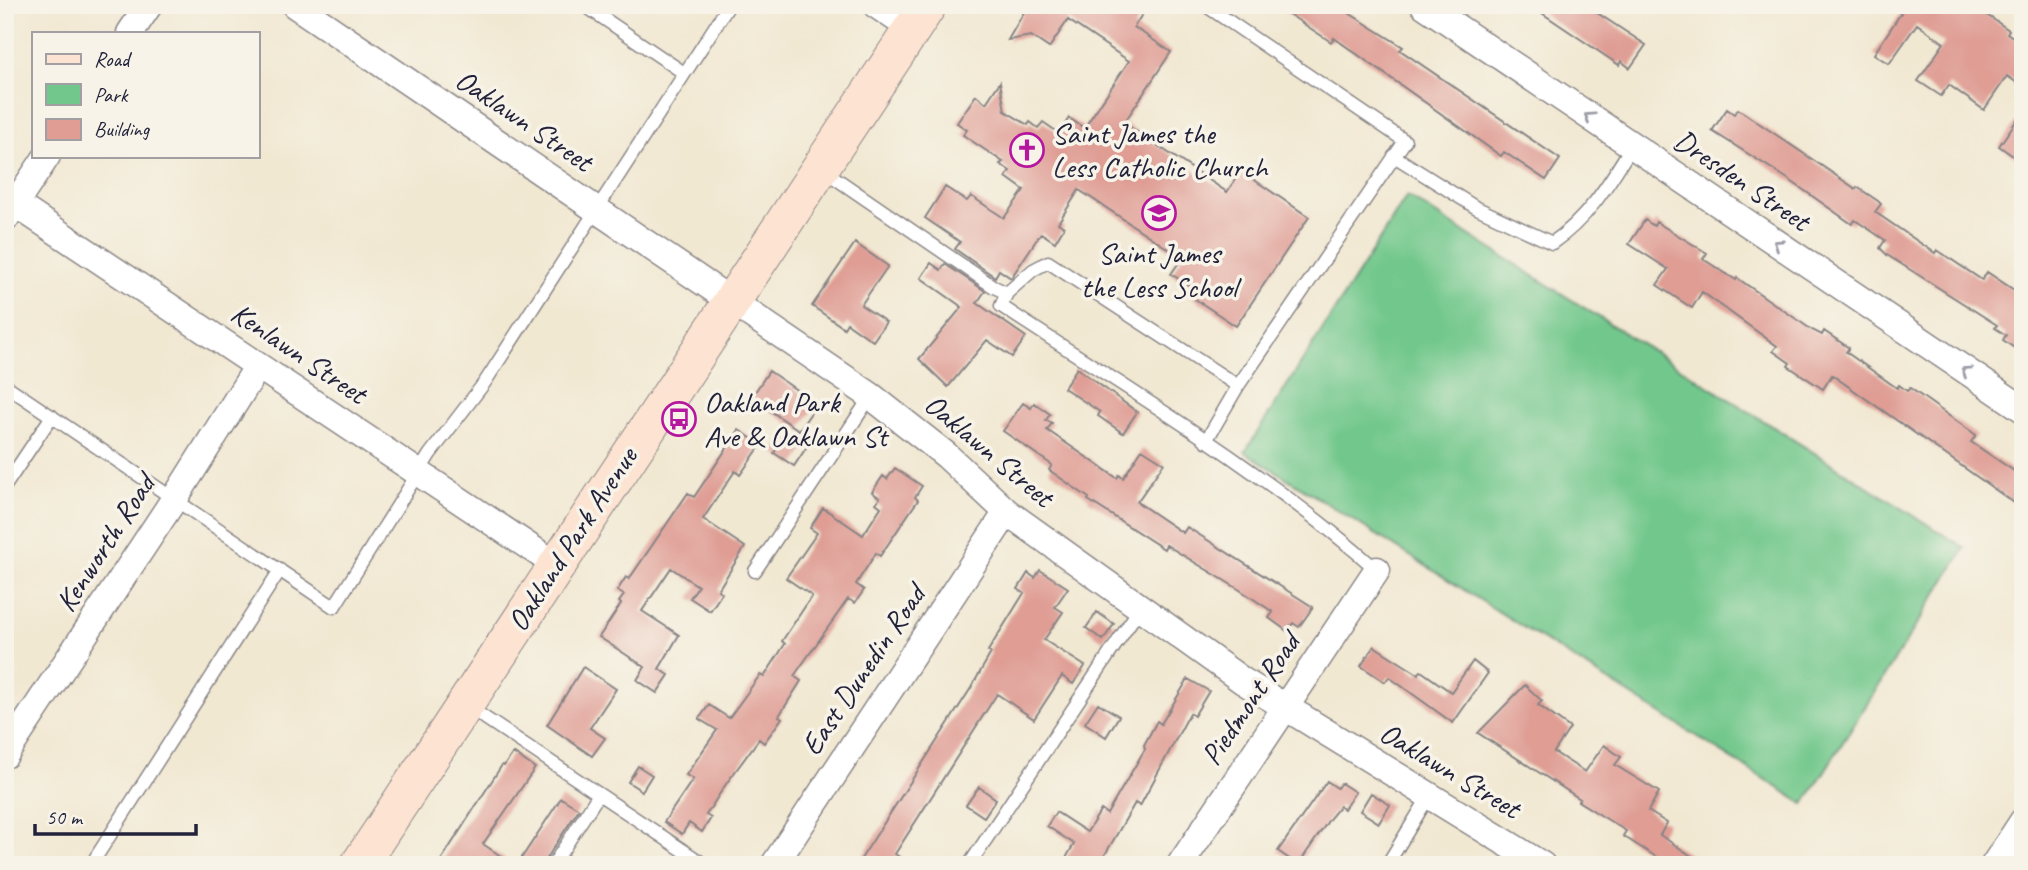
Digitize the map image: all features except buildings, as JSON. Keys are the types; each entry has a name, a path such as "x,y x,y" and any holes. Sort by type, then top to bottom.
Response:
{"main road":[{"name":"Oakland Park Avenue","path":"359,865 555,564 920,17"}],"street":[{"path":"131,32 149,5"},
{"name":"Oaklawn Street","path":"295,5 871,396 946,455 1007,512 1284,708 1542,865"},
{"path":"876,5 920,17"},
{"name":"Dresden Street","path":"1424,5 2023,409"},
{"path":"9,206 45,158"},
{"name":"Kenlawn Street","path":"9,206 258,366 555,564"},
{"name":"Kenworth Road","path":"5,755 175,498 258,366"},
{"name":"East Dunedin Road","path":"774,865 1007,512"},
{"name":"Piedmont Road","path":"1180,865 1377,570"},
{"path":"2001,862 2023,821"}],"lane":[{"path":"584,5 684,73"},
{"path":"5,385 334,607 430,454 485,382 595,208 729,5"},
{"path":"1205,5 1405,141 1238,386 1206,441"},
{"path":"1394,156 1475,207 1552,243 1575,227 1591,209 1632,146"},
{"path":"819,167 1007,293"},
{"path":"1238,386 1048,262 1033,270 1007,293 1001,306 1206,441 1326,525 1377,570"},
{"path":"755,571 871,396"},
{"path":"5,486 52,416"},
{"path":"91,865 280,570"},
{"path":"969,865 1140,608"},
{"path":"464,704 705,865"},
{"path":"553,865 599,794"},
{"path":"1387,865 1429,796"}],"green space":[{"path":"1407,196 1965,548 1804,804 1245,452"}],"place":[{"name":"Saint James the Less Catholic Church","path":"1027,150"},
{"name":"Saint James the Less School","path":"1159,213"},
{"name":"Oakland Park Ave & Oaklawn St","path":"679,419"}]}
